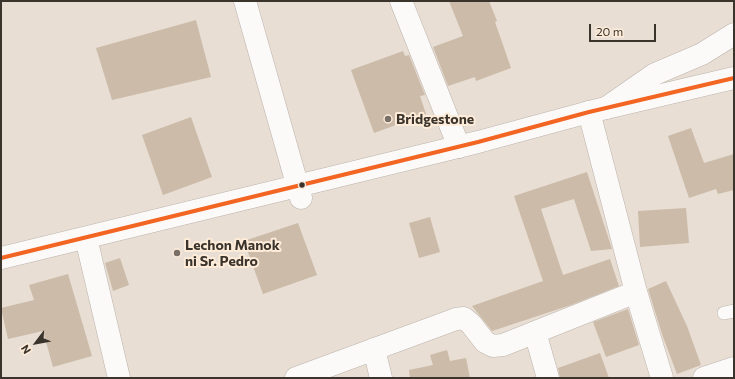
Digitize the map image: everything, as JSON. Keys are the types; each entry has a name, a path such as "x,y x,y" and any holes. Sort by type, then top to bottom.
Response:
{"main road":[{"path":"245,1 301,198"},
{"path":"401,1 459,147"},
{"path":"597,110 655,74 702,54 734,34"},
{"path":"1,258 459,147 597,110 734,78"},
{"path":"597,110 636,292 662,378"},
{"path":"86,238 119,378"},
{"path":"296,378 456,318 464,318 472,324 485,342 493,346 503,345 636,292"},
{"path":"535,332 548,378"},
{"path":"374,349 381,378"},
{"path":"704,378 734,368"}],"building":[{"path":"449,1 489,1 497,21 495,22 511,68 476,81 475,77 448,86 433,47 463,36"},
{"path":"196,20 211,77 112,100 96,48"},
{"path":"403,51 405,56 409,55 425,95 420,96 426,114 374,133 351,70"},
{"path":"191,117 212,177 163,195 142,135"},
{"path":"691,128 704,163 734,154 734,190 718,194 716,189 689,198 668,136"},
{"path":"587,172 612,249 591,251 574,199 541,209 563,275 610,259 619,286 571,305 492,331 472,306 543,281 514,196"},
{"path":"686,208 689,243 640,247 638,211"},
{"path":"430,217 440,252 419,258 409,223"},
{"path":"298,223 317,275 263,294 244,241"},
{"path":"120,258 129,285 113,291 105,263"},
{"path":"68,274 92,356 53,367 43,331 8,339 1,308 34,300 29,285"},
{"path":"666,281 687,326 701,365 677,374 663,337 648,289"},
{"path":"628,309 639,345 606,357 593,322"},
{"path":"447,350 450,361 466,358 470,378 410,378 409,370 433,365 430,355"},
{"path":"600,353 609,378 560,378 558,368"}],"transit line":[{"path":"1,258 478,142 589,112 734,78"}],"place":[{"name":"Bridgestone","path":"388,119"},
{"name":"Lechon Manok ni Sr. Pedro","path":"177,253"}]}
